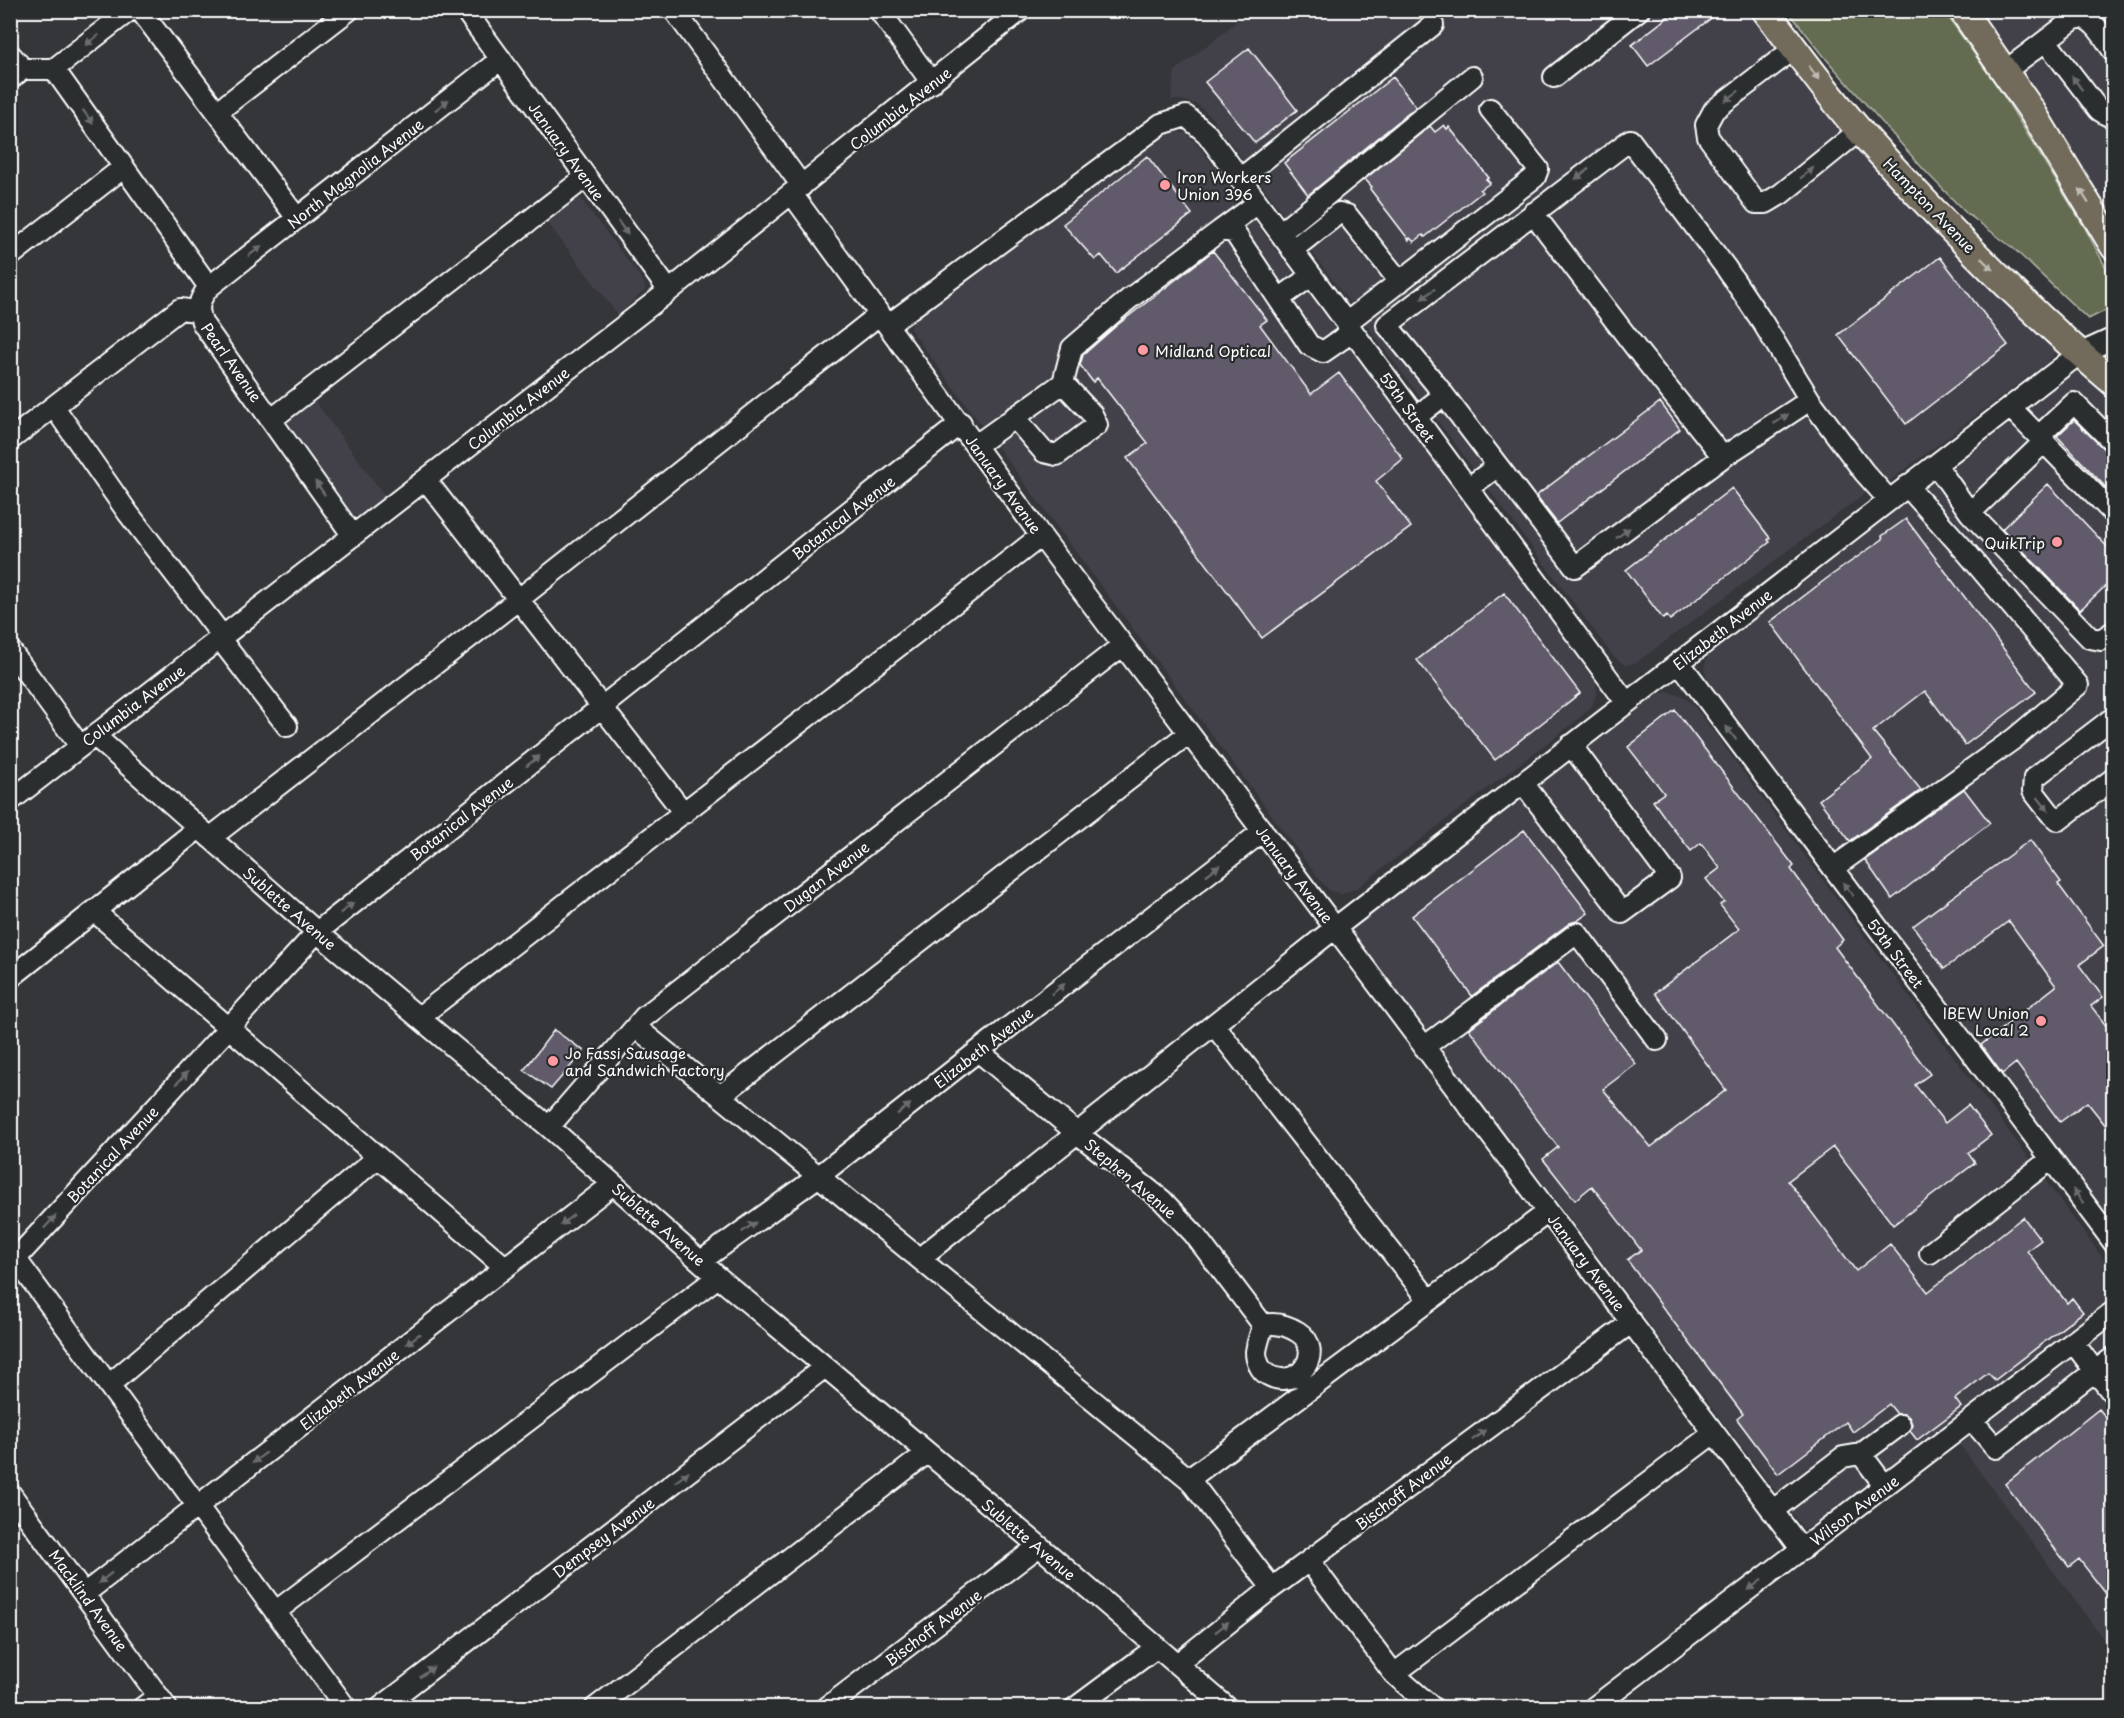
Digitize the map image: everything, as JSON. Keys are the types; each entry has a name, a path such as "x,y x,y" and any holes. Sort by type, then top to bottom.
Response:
{"main road":[{"name":"Hampton Avenue","path":"1765,10 1860,130 1948,226 2079,354 2114,383"},
{"path":"1962,10 2030,108 2114,246"}],"street":[{"path":"15,67 54,69 130,10"},
{"path":"140,10 297,218"},
{"path":"217,112 349,10"},
{"name":"January Avenue","path":"465,10 669,291"},
{"name":"January Avenue","path":"674,10 884,319 1041,536 1802,1550"},
{"path":"879,10 932,83"},
{"name":"Columbia Avenue","path":"10,801 669,291 1021,10"},
{"path":"1554,77 1639,10"},
{"path":"2004,72 2078,16 2088,18 2114,52"},
{"path":"1240,179 1433,25"},
{"path":"2046,41 2099,110 2107,114 2114,111"},
{"path":"1795,48 1714,110 1706,125 1708,137 1756,203 1766,203 1781,194 1860,130"},
{"name":"North Magnolia Avenue","path":"209,287 501,59"},
{"path":"54,69 209,287"},
{"path":"1280,233 1472,77"},
{"path":"1221,230 1234,232 1309,345 1323,352 1400,282 1534,177 1538,169 1490,109"},
{"name":"59th Street","path":"884,319 1161,123 1186,116 1207,134 1626,702"},
{"path":"1810,400 1723,458 1575,567 1444,395 1387,325 1630,140 1726,268 1810,400 1864,472 1889,500"},
{"path":"10,256 124,166"},
{"path":"273,419 586,177"},
{"path":"976,445 1063,383 1072,348 1130,299 1258,203"},
{"path":"1292,250 1339,213 1347,215 1400,282"},
{"path":"1533,213 1723,458"},
{"path":"1279,298 1311,276"},
{"name":"Pearl Avenue","path":"209,287 201,296 197,311 203,324 273,419 353,536"},
{"path":"10,440 180,309 197,311"},
{"path":"10,978 94,911 205,833 519,599 884,319"},
{"name":"Elizabeth Avenue","path":"920,1258 1335,928 1626,702 2079,354 2114,338"},
{"path":"1014,417 1044,452 1057,455 1097,425 1092,414 1063,383"},
{"path":"1416,417 1444,395"},
{"path":"1970,513 2074,404 2114,443"},
{"path":"54,407 128,513 287,726"},
{"path":"2010,407 2114,514"},
{"name":"Botanical Avenue","path":"12,1258 316,932 961,423"},
{"path":"1936,465 1970,513 2090,638 2102,640 2114,631"},
{"path":"1468,488 1498,466"},
{"path":"426,480 684,813"},
{"path":"1833,868 2015,738 2078,685 1968,554 1907,486"},
{"path":"419,1017 1041,536"},
{"name":"Dugan Avenue","path":"549,1127 645,1017 1123,645"},
{"name":"Sublette Avenue","path":"10,650 87,741 205,833 316,932 549,1127 718,1277 1228,1707"},
{"name":"59th Street","path":"1679,662 2114,1243"},
{"path":"2114,717 2034,778 2033,791 2050,813 2059,820 2114,777"},
{"path":"720,1096 1189,733"},
{"path":"1523,783 1622,913 1670,878 1571,745"},
{"path":"2066,815 2090,811 2112,794 2114,787"},
{"name":"Elizabeth Avenue","path":"701,1261 819,1176 1263,831"},
{"path":"94,911 506,1267"},
{"path":"1424,1047 1577,933 1658,1040"},
{"path":"1214,1025 1429,1300"},
{"path":"637,1028 1189,1479 1272,1588"},
{"name":"Stephen Avenue","path":"978,1051 1162,1200 1194,1234 1263,1325"},
{"path":"109,1386 378,1157"},
{"path":"1930,1253 2051,1159"},
{"name":"Elizabeth Avenue","path":"84,1594 614,1184"},
{"path":"1189,1479 1548,1212"},
{"path":"12,1258 346,1707"},
{"path":"275,1612 718,1277"},
{"name":"Wilson Avenue","path":"1593,1707 2114,1311"},
{"name":"Bischoff Avenue","path":"1177,1664 1272,1588 1632,1322"},
{"path":"2073,1342 2114,1395"},
{"path":"1972,1420 1996,1448 2114,1357"},
{"name":"Dempsey Avenue","path":"380,1707 825,1367"},
{"path":"1772,1510 1843,1457 1862,1454 1900,1425"},
{"path":"1394,1674 1714,1433"},
{"path":"595,1707 927,1453"},
{"path":"1862,1454 1886,1486"},
{"name":"Macklind Avenue","path":"10,1492 162,1702"},
{"name":"Bischoff Avenue","path":"839,1704 1039,1546"},
{"path":"1309,1561 1394,1674 1433,1707"},
{"path":"1075,1707 1157,1647"},
{"path":"142,1707 162,1702"}],"shaded area":[{"path":"1250,11 1746,11 1789,65 1907,199 2051,342 2055,353 2049,361 1884,485 1866,493 1636,663 1625,665 1613,656 1211,117 1198,105 1182,100 1171,100 1175,71"},
{"path":"1979,11 2113,11 2113,223 2041,98"},
{"path":"1186,133 1197,144 1595,676 1597,692 1592,706 1576,721 1358,887 1342,894 1330,891 1319,879 910,329 914,321 1162,134"},
{"path":"577,194 644,282 645,290 618,315 544,218"},
{"path":"2081,372 2091,378 2113,399 2113,1223 1708,681 1704,668 1708,655 1719,643 2073,373"},
{"path":"312,397 385,496 360,516 353,515 346,510 281,421"},
{"path":"1668,692 1683,696 1695,707 2110,1268 2113,1277 2113,1294 2103,1306 1811,1527 1803,1528 1350,928 1653,695"},
{"path":"2113,1326 2113,1652 1960,1445"}],"green space":[{"path":"1788,11 1944,11 2002,93 2085,228 2113,281 2113,307 2088,319 2013,248 1965,212 1925,171 1827,60"}],"building":[{"path":"1677,10 1722,10 1648,66 1632,45"},
{"path":"1249,48 1297,110 1255,143 1205,82"},
{"path":"1393,77 1416,107 1308,195 1284,163"},
{"path":"1444,125 1447,129 1449,127 1489,178 1486,179 1490,183 1480,190 1482,192 1425,237 1423,235 1414,242 1410,238 1409,240 1365,179 1430,126 1435,132"},
{"path":"1147,156 1192,214 1116,273 1101,255 1095,260 1063,224"},
{"path":"1213,251 1267,320 1260,325 1311,394 1339,373 1403,459 1376,481 1411,527 1262,638 1127,458 1148,443 1097,378 1093,382 1080,365 1083,355 1116,326"},
{"path":"1940,257 2008,345 1906,424 1838,335"},
{"path":"1660,402 1680,429 1557,523 1536,496"},
{"path":"2074,420 2114,456 2114,496 2057,436"},
{"name":"QuikTrip","path":"2048,484 2114,554 2114,578 2080,610 2002,529"},
{"path":"1732,488 1770,538 1768,540 1770,542 1670,620 1667,616 1663,619 1626,570"},
{"path":"1906,519 2036,692 1965,745 1925,691 1873,731 1921,790 1850,841 1819,800 1872,759 1770,622 1883,539 1882,536"},
{"path":"1504,593 1580,693 1495,760 1417,660"},
{"path":"1675,710 1794,866 1791,869 1843,940 1835,947 1930,1074 1915,1085 1945,1123 1968,1105 1991,1135 1968,1153 1975,1163 1893,1225 1833,1147 1788,1181 1856,1271 1890,1244 1928,1292 2023,1217 2041,1240 2027,1251 2067,1303 2072,1298 2083,1312 1995,1380 1988,1373 1955,1399 1961,1407 1917,1440 1910,1431 1912,1424 1909,1417 1897,1414 1889,1404 1853,1432 1846,1422 1778,1474 1737,1419 1743,1414 1627,1260 1641,1250 1592,1186 1575,1200 1543,1159 1558,1147 1469,1029 1558,962 1636,1064 1603,1089 1651,1147 1726,1090 1655,993 1739,929 1720,905 1724,902 1706,879 1720,868 1701,843 1691,851 1668,822 1653,801 1664,793 1628,747"},
{"path":"1964,789 1990,823 1892,899 1865,860"},
{"path":"1524,830 1588,913 1570,923 1472,996 1412,916"},
{"path":"2030,840 2061,882 2058,884 2104,946 2079,965 2103,997 2091,1006 2114,1036 2114,1136 2087,1102 2060,1122 2016,1063 2002,1074 1981,1045 2056,986 2009,921 1944,969 1913,926"},
{"name":"Jo Fassi Sausage and Sandwich Factory","path":"554,1030 584,1051 551,1089 524,1070"},
{"path":"2099,1409 2114,1427 2114,1604 2079,1559 2069,1567 2005,1484"}],"place":[{"name":"Iron Workers Union 396","path":"1165,185"},
{"name":"Midland Optical","path":"1143,350"},
{"name":"QuikTrip","path":"2057,542"},
{"name":"IBEW Union Local 2","path":"2041,1021"},
{"name":"Jo Fassi Sausage and Sandwich Factory","path":"553,1061"}]}
